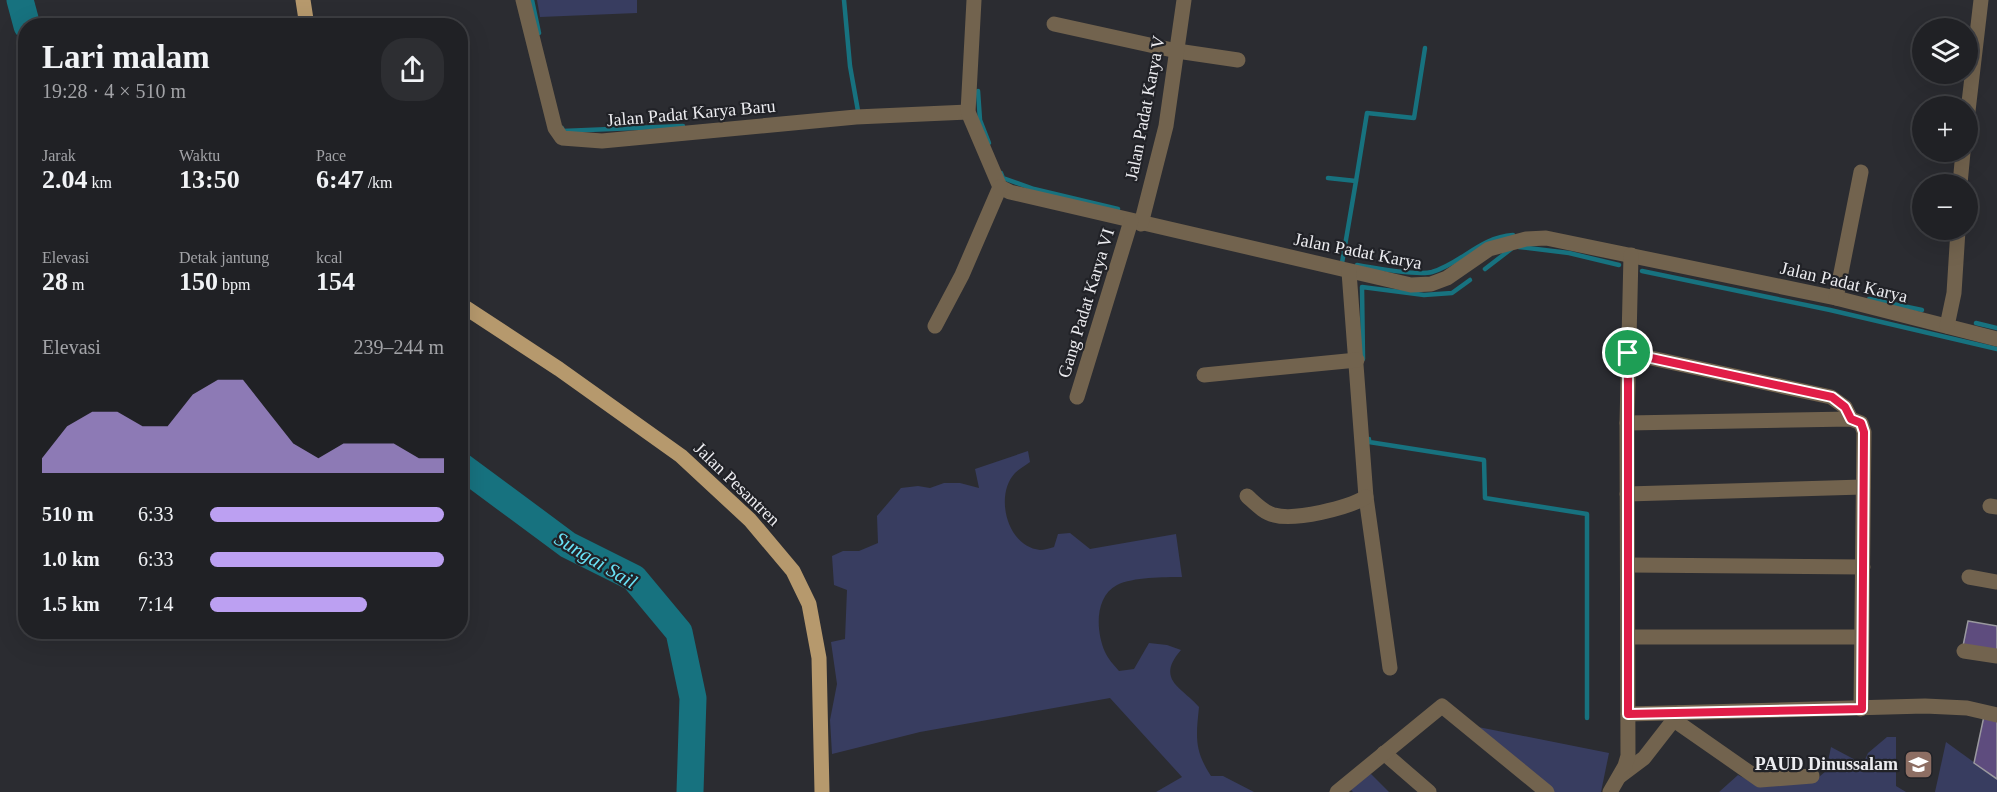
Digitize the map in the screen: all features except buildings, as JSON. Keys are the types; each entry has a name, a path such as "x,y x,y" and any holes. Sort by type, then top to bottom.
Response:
{"main road":[{"path":"303,0 306,18"},
{"name":"Jalan Pesantren","path":"468,309 559,369 681,456 750,520 793,571 809,604 819,658 822,792"}],"street":[{"name":"Jalan Padat Karya Baru","path":"523,0 555,128 562,138 602,141 856,117 968,112"},
{"path":"935,326 962,274 1000,187 968,112 974,0"},
{"name":"Jalan Padat Karya V","path":"1136,222 1166,126 1184,0"},
{"path":"1970,96 1981,0"},
{"path":"1054,24 1177,51 1238,60"},
{"path":"1836,298 1862,172"},
{"name":"Jalan Padat Karya","path":"1000,187 1010,192 1411,285 1431,284 1447,278 1489,249 1526,239 1546,238 1836,298 1997,339"},
{"name":"Gang Padat Karya VI","path":"1077,397 1136,222"},
{"path":"1947,326 1954,294 1957,240"},
{"path":"1610,792 1628,756 1627,423 1631,255"},
{"path":"1349,272 1366,497 1390,668"},
{"path":"1628,353 1832,397 1845,407 1851,419"},
{"path":"1204,375 1357,360"},
{"path":"1627,423 1851,419 1861,423 1864,432 1862,709"},
{"path":"1627,494 1863,487"},
{"path":"1247,496 1271,514 1282,517 1337,509 1366,497"},
{"path":"1629,565 1863,567"},
{"path":"1969,578 1997,582"},
{"path":"1629,637 1861,637"},
{"path":"1964,651 1997,656"},
{"path":"1337,792 1442,706 1547,792"},
{"path":"1628,714 1676,716 1895,706 1952,707 1997,715"},
{"path":"1620,776 1644,758 1676,716"},
{"path":"1676,716 1760,780 1812,777"},
{"path":"1384,753 1429,792"}],"shaded area":[{"path":"537,0 637,0 637,13 540,17"},
{"path":"1028,451 1030,462 1015,473 1009,483 1005,494 1005,506 1012,530 1019,540 1029,547 1040,550 1054,547 1058,534 1070,533 1090,549 1176,534 1182,577 1131,580 1117,585 1104,598 1101,606 1099,625 1102,644 1108,657 1119,671 1134,669 1149,643 1167,645 1181,650 1170,669 1171,676 1179,688 1199,707 1198,743 1205,767 1211,776 1223,776 1254,792 1156,792 1182,777 1110,698 920,732 832,754 830,720 837,684 831,642 845,639 847,590 834,585 832,556 843,551 859,551 878,543 877,516 901,488 918,486 930,488 944,483 960,483 979,488 975,469"},
{"path":"1468,725 1609,753 1601,792 1552,792"},
{"path":"1887,737 1896,737 1896,786 1906,792 1719,792 1738,775 1763,787 1813,782 1826,771 1831,747 1863,764 1868,753"},
{"path":"1946,742 1997,779 1997,792 1935,792"},
{"path":"1369,772 1389,792 1353,792 1348,787"}],"waterway":[{"name":"Sungai Sail","path":"20,0 25,18"},
{"path":"532,0 539,33"},
{"path":"844,0 850,66 858,111"},
{"path":"1356,181 1367,113 1414,118 1425,48"},
{"path":"978,91 980,120 989,143"},
{"path":"562,128 563,131 683,126"},
{"path":"1001,173 1003,178 1034,189 1118,209"},
{"path":"1328,178 1356,181 1342,263"},
{"path":"1357,265 1406,272 1432,272 1453,263 1491,240 1513,235"},
{"path":"1519,247 1569,253 1619,265"},
{"path":"1485,269 1511,249"},
{"path":"1642,271 1830,310 1997,349"},
{"path":"1363,359 1362,287 1424,295 1452,293 1470,280"},
{"path":"1869,299 1922,310"},
{"path":"1976,323 1997,328"},
{"path":"1369,439 1369,442 1484,460 1485,498 1587,514 1587,718"},
{"name":"Sungai Sail","path":"468,471 568,545 634,578 679,632 693,698 690,792"}],"place":[{"name":"PAUD Dinussalam","path":"1919,764"}],"route":[{"path":"1628,353 1832,397 1845,407 1851,419 1861,423 1864,432 1862,709 1628,714 1628,353"}]}
